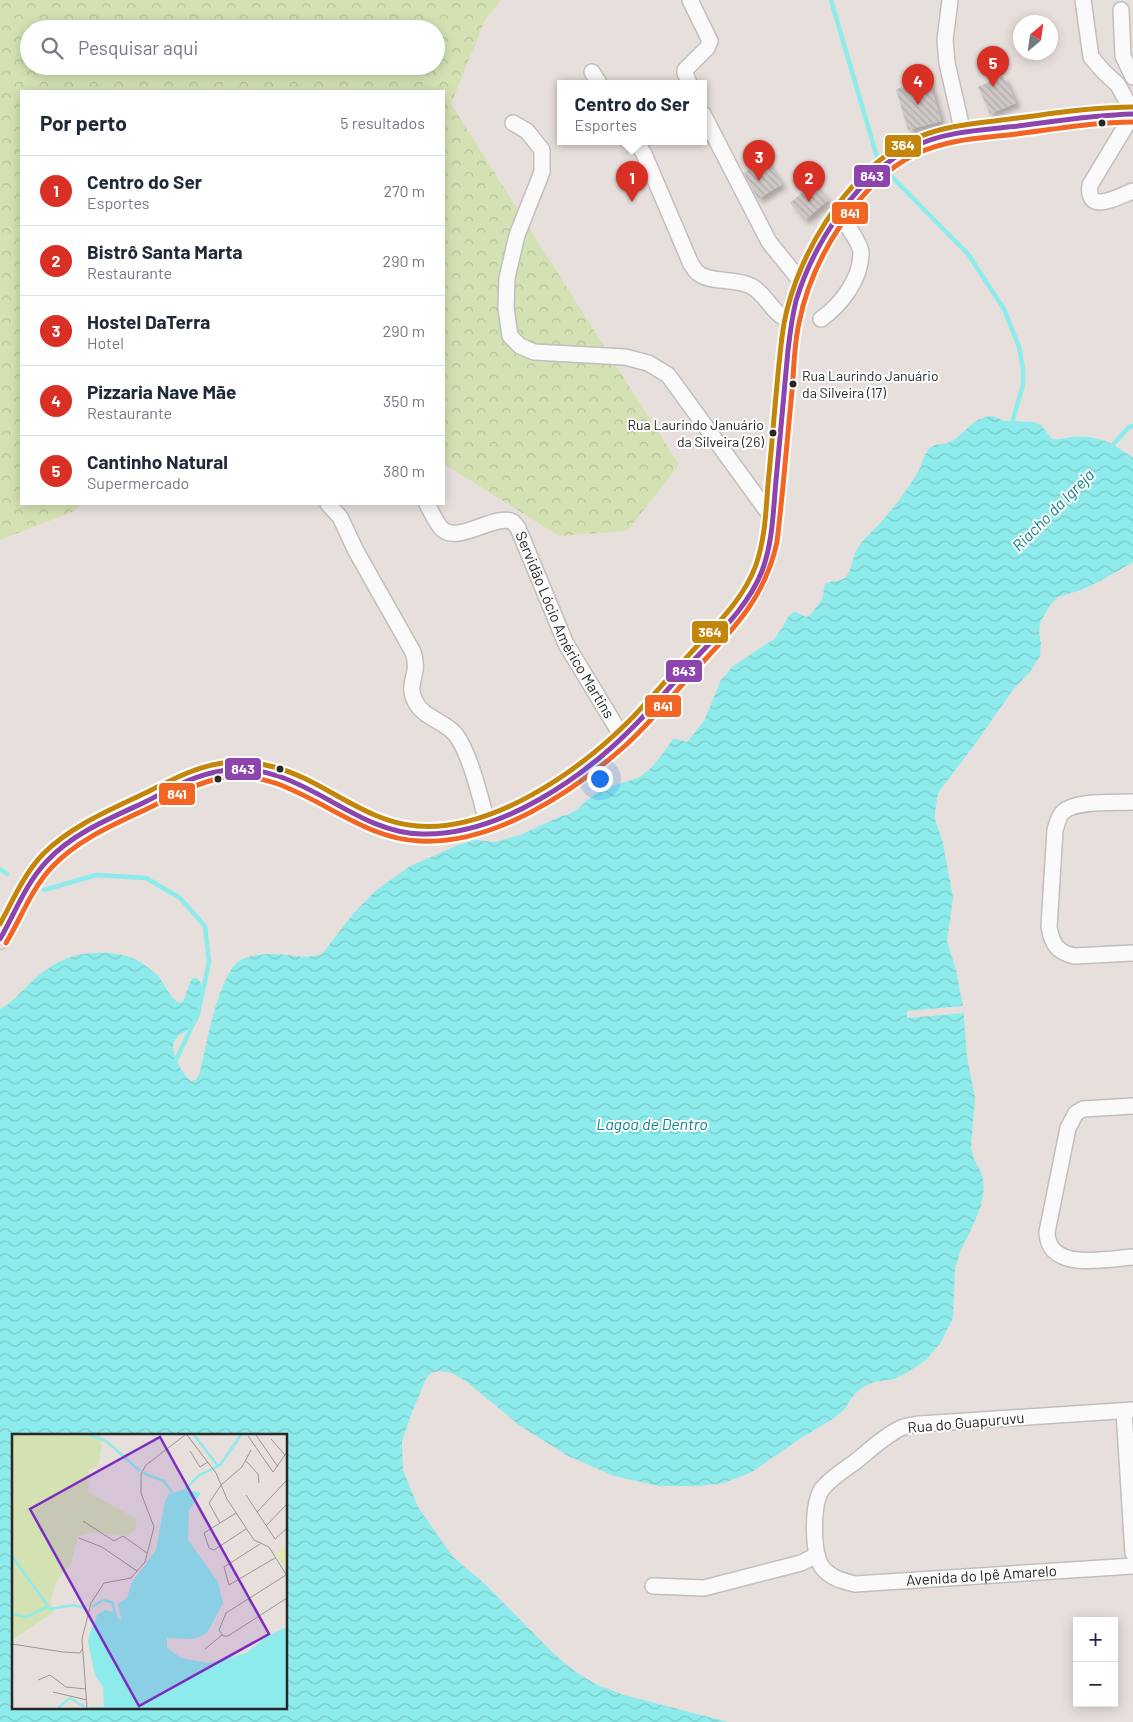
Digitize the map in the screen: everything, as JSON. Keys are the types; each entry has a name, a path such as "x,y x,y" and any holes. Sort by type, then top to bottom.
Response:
{"main road":[{"path":"0,939 36,876 57,852 116,816 201,775 220,770 260,771 316,792 367,820 404,832 421,834 459,830 488,822 545,795 570,780 623,738 690,664 745,600 758,581 770,541 773,519 792,322 803,284 818,252 840,215 856,193 869,178 890,161 913,147 938,138 1102,114 1133,114"}],"street":[{"path":"688,80 685,70 707,48 710,41 690,0"},
{"path":"950,0 945,40 946,63 963,133"},
{"path":"1083,0 1091,57 1102,71 1118,85 1133,114 1090,185 1089,192 1091,199 1101,203 1133,191"},
{"path":"1121,10 1123,56 1133,77"},
{"path":"707,122 769,242 803,284"},
{"path":"513,123 527,131 542,150 542,172 517,234 507,278 506,308 510,336 520,346 534,352 625,358 648,363 668,375 773,519"},
{"path":"638,145 644,154 690,264 699,274 754,287 776,313 792,322"},
{"path":"821,319 831,312 843,298 859,265 861,252 840,215"},
{"path":"329,505 340,517 356,551 413,652 416,662 411,683 415,701 422,710 446,725 457,736 474,778 488,822"},
{"name":"Servidão Lócio Américo Martins","path":"428,505 440,527 447,532 457,534 504,520 512,522 518,528 566,644 623,738"},
{"path":"1133,802 1085,804 1072,807 1063,812 1058,820 1056,830 1049,927 1051,940 1057,949 1066,954 1074,956 1133,953"},
{"path":"1133,1106 1083,1109 1076,1113 1068,1128 1047,1232 1047,1242 1052,1251 1062,1258 1076,1260 1133,1257"},
{"path":"1129,1411 1133,1553"},
{"name":"Rua do Guapuruvu","path":"830,1575 822,1566 817,1555 814,1513 816,1500 822,1489 832,1479 889,1435 904,1427 920,1424 1129,1411"},
{"path":"653,1586 704,1588 801,1563 817,1555"},
{"name":"Avenida do Ipê Amarelo","path":"830,1575 841,1581 855,1584 1133,1566"}],"green space":[{"path":"0,0 501,0 485,20 451,104 679,465 627,531 559,536 445,465 445,90 20,90 20,505 80,505 72,512 0,540"}],"water":[{"name":"Lagoa de Dentro","path":"993,416 1005,421 1034,422 1041,425 1052,439 1089,437 1111,444 1133,458 1133,562 1081,590 1058,597 1050,605 1040,623 1040,656 1030,672 1015,687 938,793 935,819 943,843 953,898 947,941 956,970 963,1006 967,1056 975,1098 971,1148 974,1159 982,1174 984,1188 981,1206 961,1249 955,1269 953,1318 941,1342 926,1360 908,1372 895,1379 874,1382 863,1387 854,1395 843,1411 831,1420 752,1472 724,1483 700,1486 659,1486 614,1476 568,1456 519,1425 467,1382 452,1373 440,1371 431,1373 426,1379 402,1441 403,1470 418,1507 453,1557 484,1583 553,1653 573,1670 595,1684 624,1695 728,1722 0,1722 0,1009 55,964 64,959 84,954 112,953 135,959 158,976 172,997 179,1003 183,1001 192,978 197,978 202,988 202,994 197,1015 192,1025 175,1040 173,1045 175,1056 184,1073 191,1081 196,1080 200,1072 219,996 225,981 239,961 246,957 269,954 304,957 322,954 353,914 375,891 410,866 475,840 495,842 520,835 569,814 605,788 638,778 650,769 673,739 687,742 704,721 721,680 733,666 774,639 792,613 796,612 806,617 810,615 822,600 825,584 846,577 859,546 906,491 930,448 952,441 980,419"}],"pier":[{"path":"963,1006 963,1013 907,1018 907,1011"}],"building":[{"path":"1003,76 1016,103 990,114 978,87"},
{"path":"929,80 941,121 908,130 896,89"},
{"path":"765,159 782,184 758,199 744,173"},
{"path":"813,183 828,200 805,220 790,203"}],"waterway":[{"path":"831,0 877,157"},
{"path":"891,176 968,254 1004,309 1019,347 1023,369 1023,385 1011,426"},
{"name":"Riacho da Igreja","path":"1111,447 1129,427 1133,426"},
{"path":"0,869 7,874"},
{"path":"44,890 96,875 146,878 180,898 205,926 209,962 198,1014 175,1062"}],"transit line":[{"name":"364","path":"0,924 30,870 54,844 89,820 178,777 207,766 239,762 274,767 310,781 379,817 417,826 445,825 474,819 502,809 530,796 583,761 606,743 650,699 726,614 750,578 759,555 765,525 780,355 787,309 796,280 809,251 844,196 866,172 889,153 914,139 939,130 978,123 1076,111 1133,107"},
{"name":"843","path":"0,939 33,879 47,861 68,842 106,820 182,784 211,773 242,769 278,776 384,827 402,832 422,834 452,832 481,825 511,814 567,782 616,743 644,716 731,620 756,584 766,560 770,538 788,350 796,301 804,279 826,234 857,192 874,174 893,159 913,147 951,134 1089,117 1133,114"},
{"name":"841","path":"6,943 38,884 52,867 74,848 113,825 186,790 212,780 242,777 269,781 293,790 364,826 400,839 420,841 448,840 504,825 531,812 582,780 626,745 651,720 731,631 754,599 763,582 777,542 799,323 814,274 840,226 857,203 875,183 895,167 916,154 940,145 1074,126 1133,122"}],"place":[{"name":"Cantinho Natural","path":"993,87"},
{"name":"Pizzaria Nave Mãe","path":"918,105"},
{"name":"Hostel DaTerra","path":"759,181"},
{"name":"Centro do Ser","path":"632,202"},
{"name":"Bistrô Santa Marta","path":"809,202"},
{"name":"Rua Laurindo Januário da Silveira (17)","path":"793,384"},
{"name":"Rua Laurindo Januário da Silveira (26)","path":"773,433"}]}
